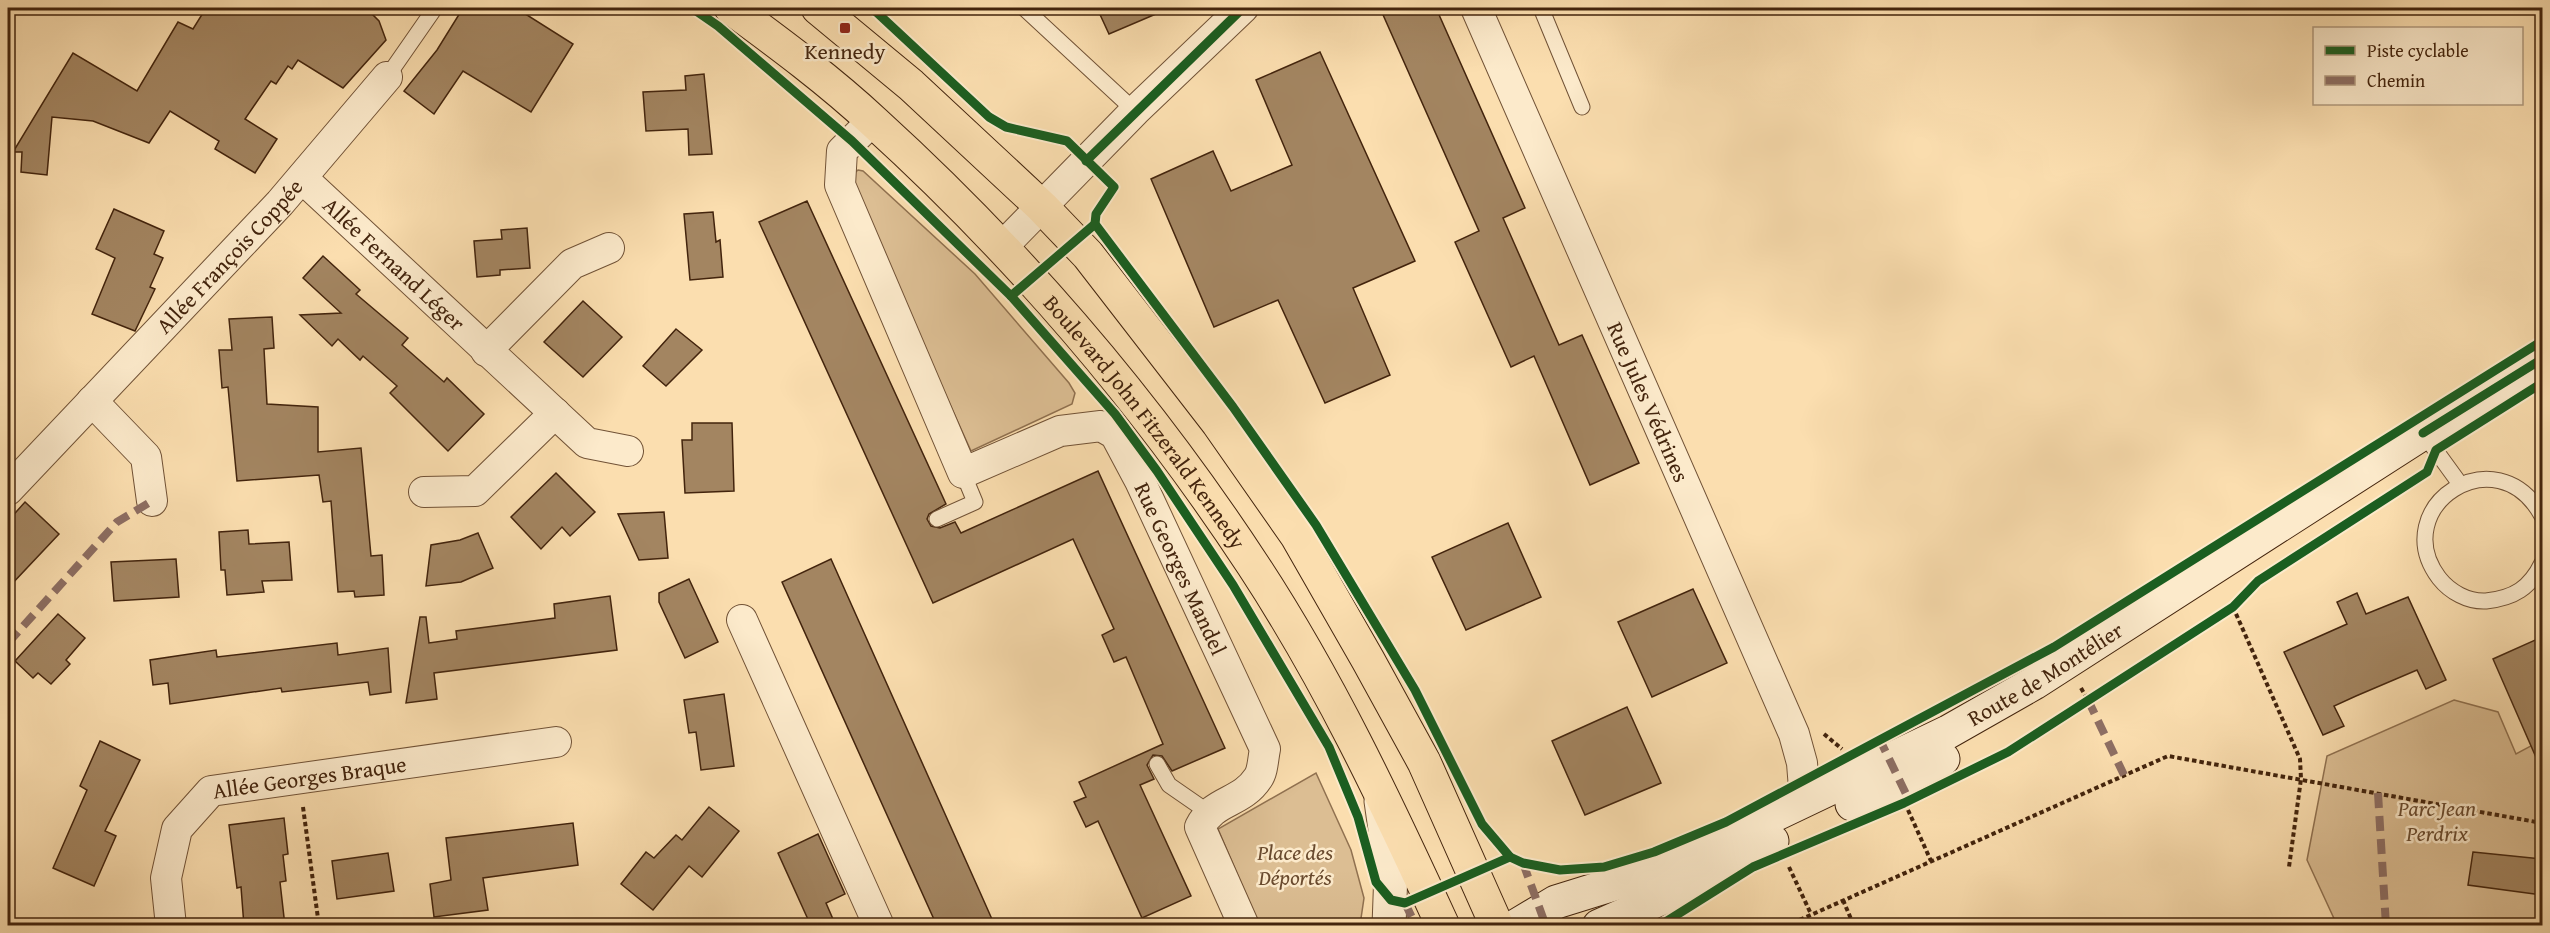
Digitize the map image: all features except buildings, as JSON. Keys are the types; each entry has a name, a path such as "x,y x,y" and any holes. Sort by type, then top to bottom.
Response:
{"main road":[{"name":"Boulevard John Fitzerald Kennedy","path":"731,8 873,120 1003,246 1130,395 1178,457 1255,567 1379,784 1443,926"},
{"path":"819,8 911,85 1042,207 1088,255 1218,423 1297,536 1424,762 1497,926"},
{"name":"Route de Montélier","path":"1606,925 1781,837 1900,782 1999,730 2429,442 2542,359"},
{"name":"Route de Montélier","path":"1516,926 1556,902 1659,870 1805,791 1948,732 2007,699 2429,442 2542,383"},
{"path":"1379,784 1391,871 1389,926"}],"street":[{"path":"1003,246 1135,111 1243,8"},
{"name":"Rue Jules Védrines","path":"1476,8 1789,723 1805,791"},
{"name":"Allée François Coppée","path":"8,490 303,178 387,77"},
{"path":"873,120 842,152 840,185 963,473 1060,431 1101,426 1115,414 1130,395"},
{"name":"Allée Fernand Léger","path":"303,178 587,443 628,452"},
{"path":"486,351 572,264 609,248"},
{"path":"92,400 146,457 152,501"},
{"path":"424,492 475,491 555,413"},
{"name":"Rue Georges Mandel","path":"1101,426 1115,434 1140,481 1265,750 1259,777 1240,796 1208,812"},
{"path":"1140,481 1178,457"},
{"path":"742,620 879,926"},
{"name":"Allée Georges Braque","path":"171,926 166,878 177,829 211,791 556,742"},
{"path":"1208,812 1200,827 1244,926"}],"lane":[{"name":"Allée François Coppée","path":"387,77 435,8"},
{"path":"1024,8 1135,111"},
{"path":"1541,8 1582,107"},
{"path":"2429,442 2460,484"},
{"path":"937,519 975,502 963,473"},
{"path":"2542,516 2533,499 2512,483 2486,478 2460,484 2436,504 2424,533 2429,564 2447,589 2476,602 2507,599 2533,581 2542,563"},
{"path":"1157,764 1169,785 1208,812"}],"path":[{"path":"1969,771 2008,752 2233,607 2258,581 2427,472 2429,442"},
{"path":"2233,607 2300,759 2301,779 2289,867"},
{"path":"1805,791 1849,755"},
{"path":"1786,926 2168,756 2542,823"},
{"path":"300,778 319,926"},
{"path":"1904,803 1931,861"},
{"path":"1843,900 1854,926"}],"green space":[{"path":"858,170 863,171 975,274 1069,383 1075,393 1072,404 971,451 852,188 850,177"},
{"name":"Parc Jean Perdrix","path":"2454,700 2498,712 2516,754 2542,740 2542,925 2337,925 2307,860 2327,756"},
{"name":"Place des Déportés","path":"1316,773 1351,850 1364,898 1360,925 1259,925 1218,829"}],"marked path":[{"path":"8,643 117,522 152,501"},
{"path":"2088,700 2124,775"},
{"path":"1879,738 1909,800 1905,802"},
{"path":"2378,793 2386,926"},
{"path":"1523,863 1546,926"},
{"path":"1405,903 1416,926"}],"cycle path":[{"path":"692,8 718,26 852,141 1011,296 1115,414 1157,471 1233,585 1329,747 1358,817 1376,882 1391,900 1405,903 1510,857"},
{"path":"872,8 989,117 1006,127 1067,141 1114,187 1096,214 1095,224 1233,407 1316,525 1415,690 1482,824 1510,857 1523,863 1560,870 1604,867 1654,852 1726,822 2054,647 2542,341"},
{"path":"1086,161 1243,8"},
{"path":"1011,296 1095,224"},
{"path":"2423,433 2542,359"},
{"path":"1659,926 1753,867 1904,803 2008,752 2233,607 2258,581 2427,472 2436,450 2542,383"}],"place":[{"name":"Kennedy","path":"845,28"}]}
